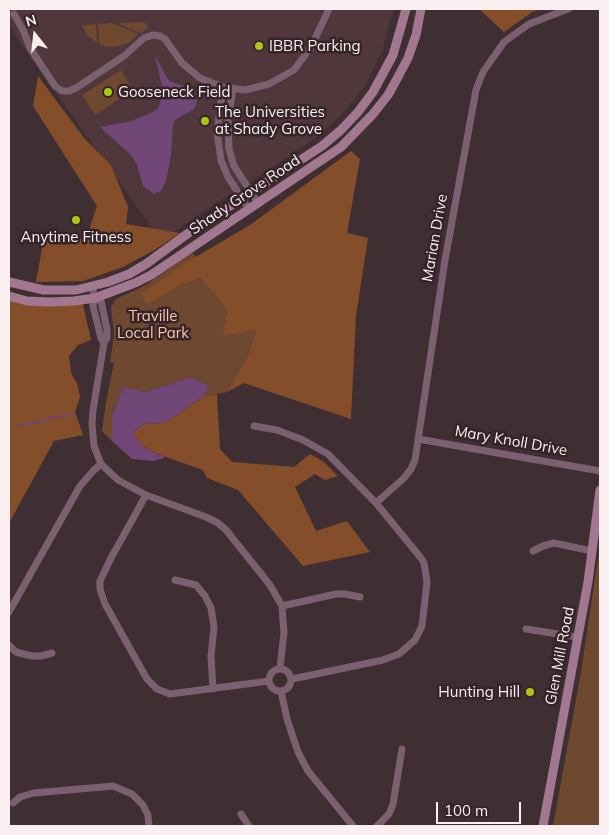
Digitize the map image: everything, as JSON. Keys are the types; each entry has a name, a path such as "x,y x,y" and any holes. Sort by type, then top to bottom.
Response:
{"main road":[{"name":"Shady Grove Road","path":"9,282 44,290 76,290 108,282 146,264 241,198 322,146 358,112 372,92 393,55 406,9"},
{"name":"Shady Grove Road","path":"9,296 27,301 50,302 95,298 151,275 341,147 373,114 388,95 408,58 416,35 421,9"},
{"name":"Glen Mill Road","path":"542,826 592,551 600,490"}],"street":[{"path":"10,16 23,30 30,48 55,86 62,91 76,88 124,56 144,38 153,35 166,39 182,63 194,74 208,82 223,88 252,89 279,80 294,70 308,51 329,9"},
{"name":"Marian Drive","path":"376,503 411,469 415,460 445,260 476,90 482,72 504,42 529,24 568,9"},
{"path":"223,88 217,132 219,150 224,169 249,209"},
{"path":"233,89 228,120 228,141 234,166 258,203"},
{"path":"92,287 95,298 101,301 106,319 107,338 104,344 92,424 94,446 102,464 118,480 146,495 206,517 222,526 270,585 282,606 284,633 280,668"},
{"path":"254,426 278,430 328,454 376,503 424,563 427,582 422,626 415,640 400,654 383,660 292,679"},
{"name":"Mary Knoll Drive","path":"418,439 600,470"},
{"path":"9,612 80,486 102,464"},
{"path":"146,495 103,571 100,581 102,595 142,672 152,685 170,694 269,682"},
{"path":"533,551 554,543 592,551"},
{"path":"174,580 196,585 205,596 211,608 214,628 211,656 214,689"},
{"path":"282,606 336,594 360,597"},
{"path":"526,629 577,637"},
{"path":"9,644 16,652 32,656 52,653"},
{"path":"280,668 289,672 292,679 288,688 281,691 272,688 269,682 270,674 280,668"},
{"path":"281,691 286,719 298,752 305,764 353,826"},
{"path":"377,826 389,814 393,804 402,749"},
{"path":"13,803 20,797 34,793 113,786 132,794 143,805 148,815 150,826"},
{"path":"241,814 249,826"}],"shaded area":[{"name":"The Universities at Shady Grove","path":"9,9 394,9 382,51 365,86 345,111 324,131 303,147 161,240 21,44 9,24"},
{"path":"479,9 541,9 532,12 504,32"},
{"path":"155,56 169,81 192,91 196,96 197,103 194,109 175,120 173,124 171,156 166,181 161,191 154,194 143,186 137,165 131,155 100,127 132,121 158,108 163,90"},
{"path":"38,76 84,138 111,165 128,207 126,224 180,233 123,267 83,281 36,282 44,237 73,244 88,233 97,206 33,106"},
{"path":"351,151 360,159 347,233 368,238 356,316 351,419 244,383 227,392 247,358 257,329 223,336 228,310 200,277 147,304 141,294 187,262 250,225"},
{"name":"Traville Local Park","path":"9,296 82,300 91,340 78,345 69,356 71,373 77,383 80,397 75,412 83,435 54,441 9,523"},
{"path":"191,377 209,386 204,396 165,423 143,424 133,433 140,444 152,452 166,457 154,461 132,459 112,441 112,416 123,387 146,392"},
{"path":"217,394 220,449 232,462 294,467 310,454 324,462 338,476 325,480 315,474 295,487 316,531 347,521 370,552 303,566 238,490 207,478 203,470 152,452 140,444 133,433 143,424 165,423 204,396"}],"green space":[{"path":"144,22 148,28 140,33 117,23"},
{"path":"112,23 138,34 130,42 120,46 109,47 99,44 98,24"},
{"path":"96,24 97,43 88,36 82,26"},
{"name":"Gooseneck Field","path":"121,70 133,90 95,115 82,95"},
{"name":"Traville Local Park","path":"192,252 240,325 258,329 247,358 227,392 204,396 209,386 191,377 146,392 123,387 112,416 112,441 102,431 114,363 110,362 114,335 111,307 116,299 146,285"},
{"path":"600,545 600,826 553,826 581,672"}],"waterway":[{"path":"18,427 23,424 43,422 49,418 72,415"}],"place":[{"name":"IBBR Parking","path":"259,46"},
{"name":"Gooseneck Field","path":"108,92"},
{"name":"The Universities at Shady Grove","path":"205,121"},
{"name":"Anytime Fitness","path":"76,220"},
{"name":"Hunting Hill","path":"530,692"}]}
